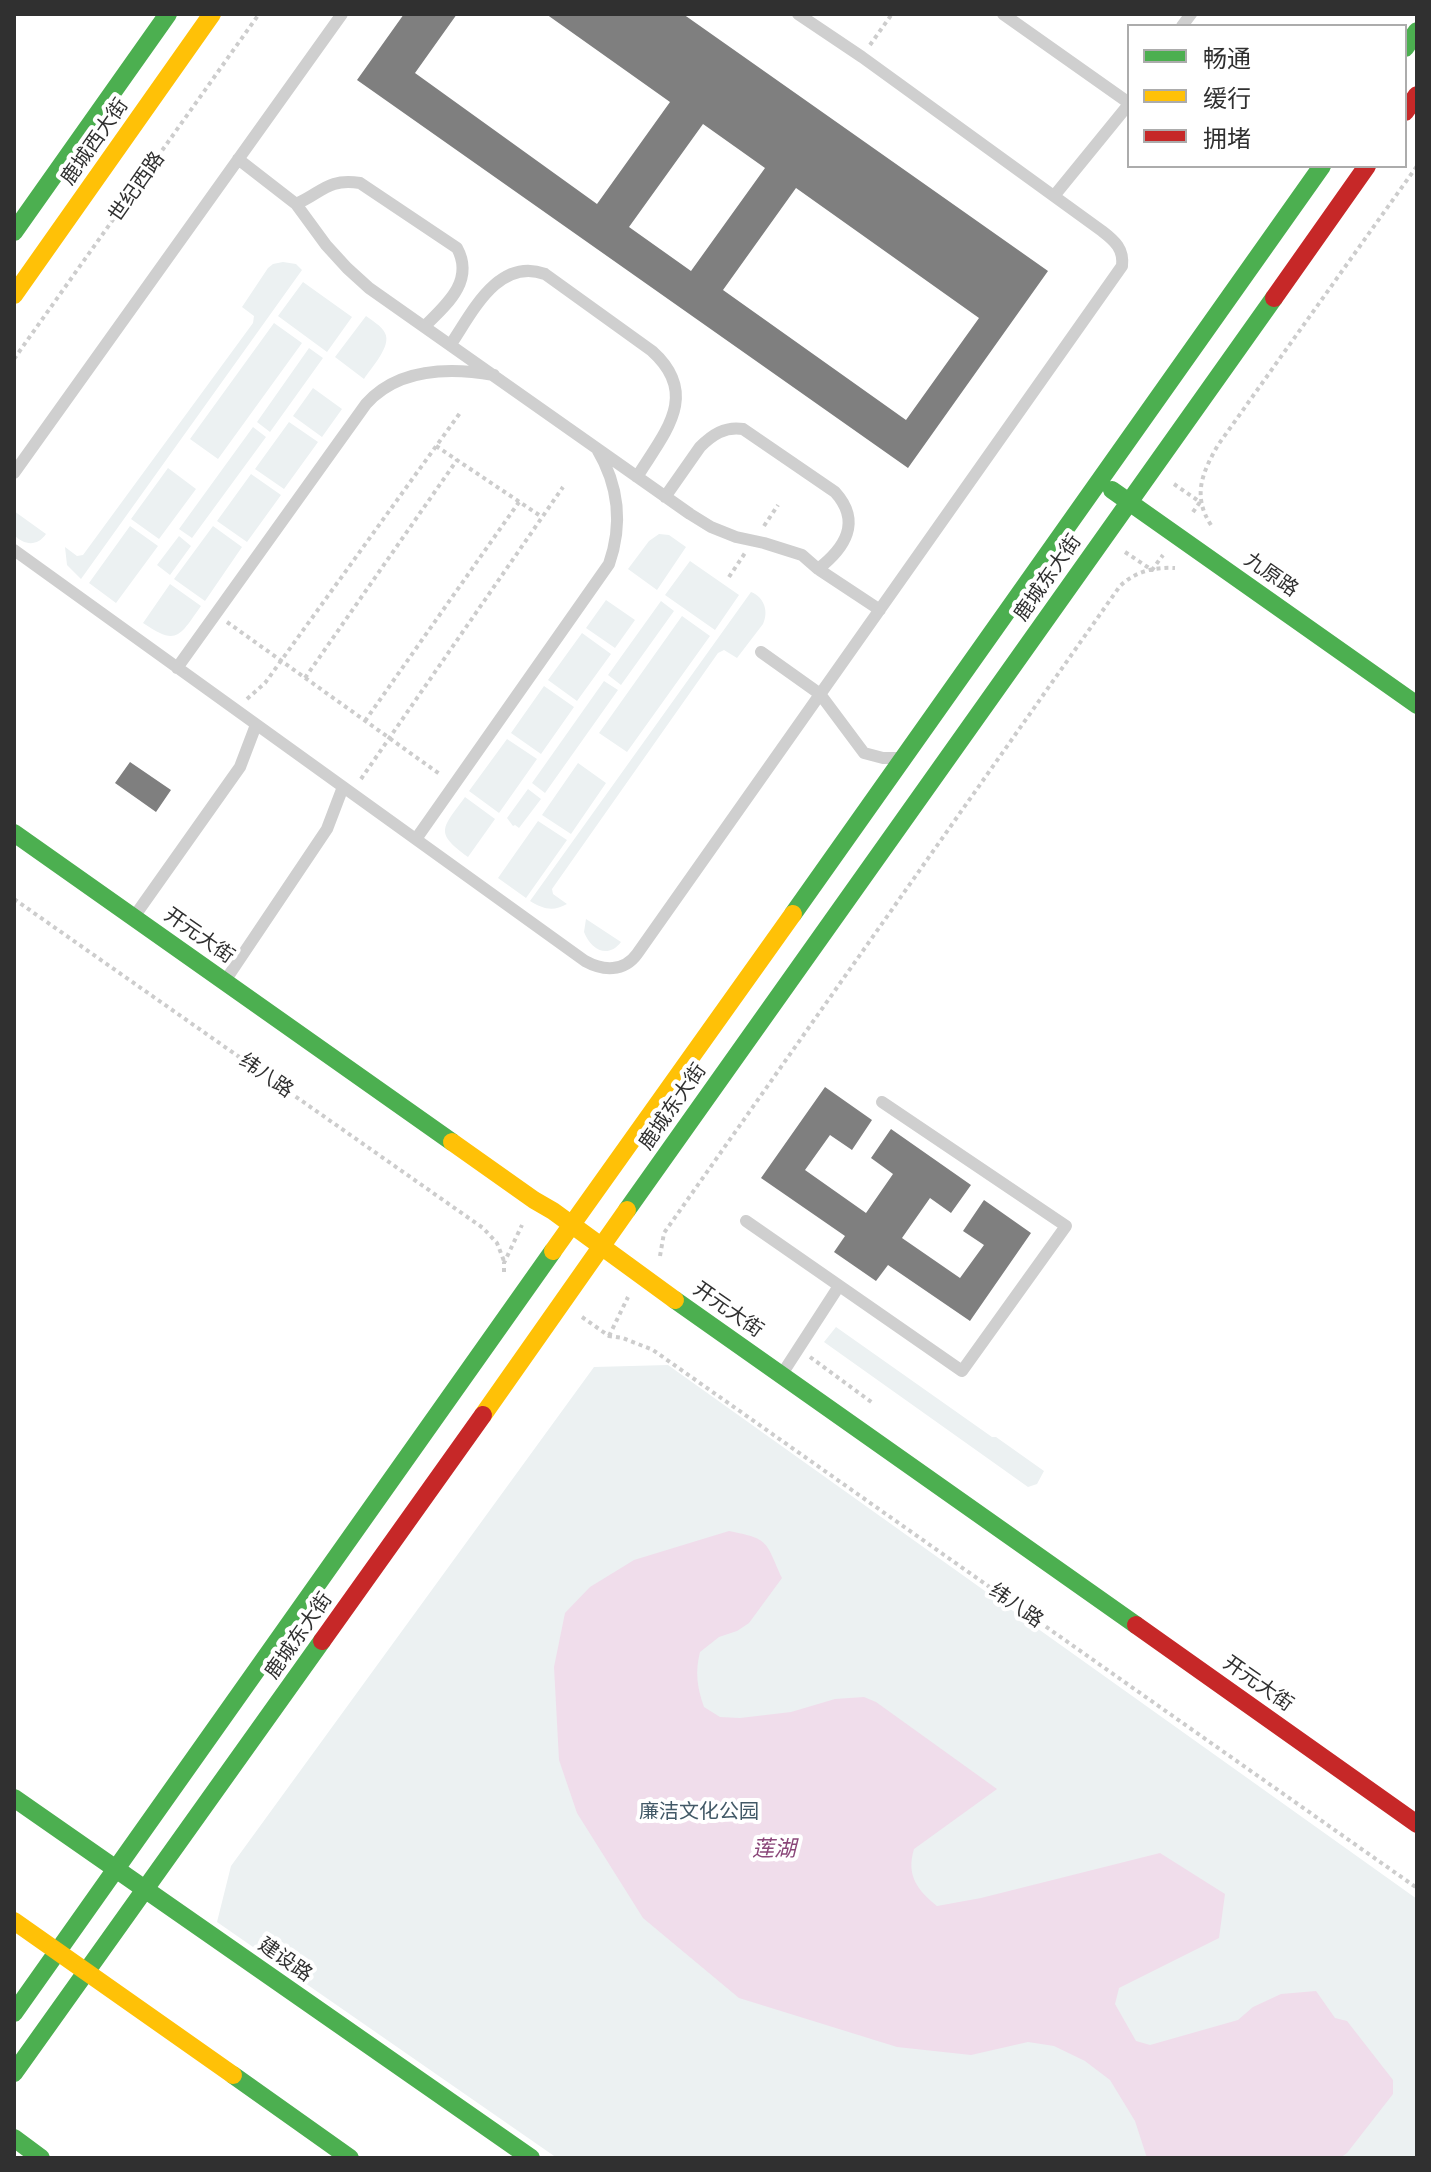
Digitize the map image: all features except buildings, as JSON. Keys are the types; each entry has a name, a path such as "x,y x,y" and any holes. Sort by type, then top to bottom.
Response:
{"main road":[{"name":"鹿城西大街","path":"14,232 168,14"},
{"name":"鹿城西大街","path":"14,295 212,14"},
{"name":"鹿城东大街","path":"14,2013 1321,168"},
{"name":"鹿城东大街","path":"14,2073 1366,168"},
{"name":"九原路","path":"1099,480 1417,705"},
{"name":"开元大街","path":"14,833 1417,1824"},
{"name":"建设路","path":"14,1798 531,2158"},
{"path":"14,1921 350,2158"},
{"path":"14,2138 41,2158"}],"lane":[{"path":"14,473 342,14"},
{"path":"14,550 585,961 601,968 620,967 633,960 1122,266 1123,256 1117,245 1102,231 798,14"},
{"path":"1003,14 1127,103"},
{"path":"1054,196 1127,106"},
{"path":"238,159 296,204 326,245 369,288 665,497 711,527 802,555 880,610"},
{"path":"296,204 312,197 326,185 360,183 457,248 462,263 459,286 455,295 425,326"},
{"path":"451,344 485,294 504,278 532,271 545,274 652,351 665,363 672,377 676,399 673,417 637,477"},
{"path":"177,668 378,391 392,382 439,371 497,376"},
{"path":"665,497 706,440 727,429 743,429 835,492 842,501 848,520 847,536 835,556 818,569"},
{"path":"416,839 609,564 616,538 617,500 611,479 594,444"},
{"path":"761,652 820,694 864,753 883,758 902,758"},
{"path":"124,910 136,914 240,767 256,725"},
{"path":"217,975 227,978 261,929 327,829 343,787"},
{"path":"746,1221 962,1371 1066,1226 882,1102"},
{"path":"782,1374 839,1286"}],"path":[{"name":"世纪西路","path":"14,359 259,14"},
{"path":"862,57 892,14"},
{"path":"1200,502 1206,466 1218,445 1417,166"},
{"path":"246,700 265,683 460,413"},
{"path":"436,446 542,517"},
{"path":"305,678 457,460"},
{"path":"359,781 563,487"},
{"path":"365,721 519,502"},
{"path":"661,1263 664,1233 1120,586 1139,573 1152,570"},
{"path":"216,614 455,786"},
{"name":"纬八路","path":"14,899 483,1228 497,1243 504,1263"},
{"name":"纬八路","path":"609,1336 653,1350 1417,1888"}],"green space":[{"path":"283,262 296,264 302,270 81,579 67,565 65,547 77,556 83,555 253,323 254,316 242,307 268,268"},
{"path":"303,282 352,317 327,352 278,316"},
{"path":"366,316 385,333 386,344 364,379 335,357"},
{"path":"274,323 302,343 218,459 190,439"},
{"path":"309,348 323,358 270,432 257,422"},
{"path":"313,388 342,409 322,437 293,416"},
{"path":"289,422 318,442 284,489 255,469"},
{"path":"253,427 266,437 192,538 179,529"},
{"path":"168,468 196,489 159,539 131,519"},
{"path":"251,474 281,495 247,542 217,521"},
{"path":"14,511 46,534 35,543 26,543 18,538 14,535"},
{"path":"130,526 158,546 116,603 89,583"},
{"path":"213,526 242,547 205,601 174,579"},
{"path":"659,534 669,535 686,547 657,590 628,569 649,541"},
{"path":"179,536 191,546 170,575 157,565"},
{"path":"690,561 739,595 715,630 665,595"},
{"path":"170,584 201,606 182,631 170,636 143,623"},
{"path":"751,592 764,605 763,624 737,658 724,650 718,653 552,889 553,894 567,904 548,908 530,901"},
{"path":"606,600 635,620 615,648 586,628"},
{"path":"661,601 674,611 621,685 608,675"},
{"path":"682,616 710,636 627,752 599,733"},
{"path":"582,633 611,654 577,701 548,680"},
{"path":"604,681 618,690 545,793 532,783"},
{"path":"544,686 574,707 541,754 511,733"},
{"path":"507,739 537,759 499,813 469,791"},
{"path":"578,763 606,783 571,834 542,815"},
{"path":"528,789 541,799 519,828 507,818"},
{"path":"465,797 495,819 468,857 450,842 445,830"},
{"path":"538,821 567,840 526,898 498,878"},
{"path":"586,919 621,942 611,950 595,948 584,932"},
{"path":"836,1327 1044,1471 1037,1484 1028,1487 824,1342"},
{"name":"廉洁文化公园","path":"668,1365 1417,1899 1417,2158 557,2158 217,1922 231,1866 594,1367"}],"water":[{"name":"莲湖","path":"729,1531 764,1544 782,1578 749,1623 719,1637 700,1652 698,1680 704,1707 720,1717 740,1718 791,1712 835,1699 864,1697 876,1702 997,1789 914,1849 912,1874 924,1894 937,1906 1160,1853 1225,1894 1219,1938 1119,1988 1115,2004 1136,2041 1150,2045 1238,2020 1253,2007 1281,1994 1316,1991 1335,2018 1347,2021 1393,2080 1393,2094 1347,2153 1340,2158 1147,2158 1135,2121 1110,2080 1085,2061 1054,2046 1028,2042 971,2055 897,2047 739,1998 643,1918 577,1813 559,1760 554,1667 565,1613 590,1587 634,1560"}],"traffic: fast":[{"path":"14,232 168,14"},
{"path":"1407,45 1417,31"},
{"path":"793,914 1321,168"},
{"path":"627,1210 1274,298"},
{"path":"1112,490 1417,705"},
{"path":"14,833 452,1142"},
{"path":"14,2013 553,1251"},
{"path":"675,1300 1136,1625"},
{"path":"14,2073 322,1641"},
{"path":"14,1798 531,2158"},
{"path":"233,2075 350,2158"},
{"path":"14,2138 41,2158"}],"traffic: slow":[{"path":"14,295 212,14"},
{"path":"553,1251 793,914"},
{"path":"452,1142 675,1300"},
{"path":"483,1415 627,1210"},
{"path":"14,1921 233,2075"}],"traffic: jam":[{"path":"1407,109 1417,95"},
{"path":"1274,298 1366,168"},
{"path":"322,1641 483,1415"},
{"path":"1136,1625 1417,1824"}]}
